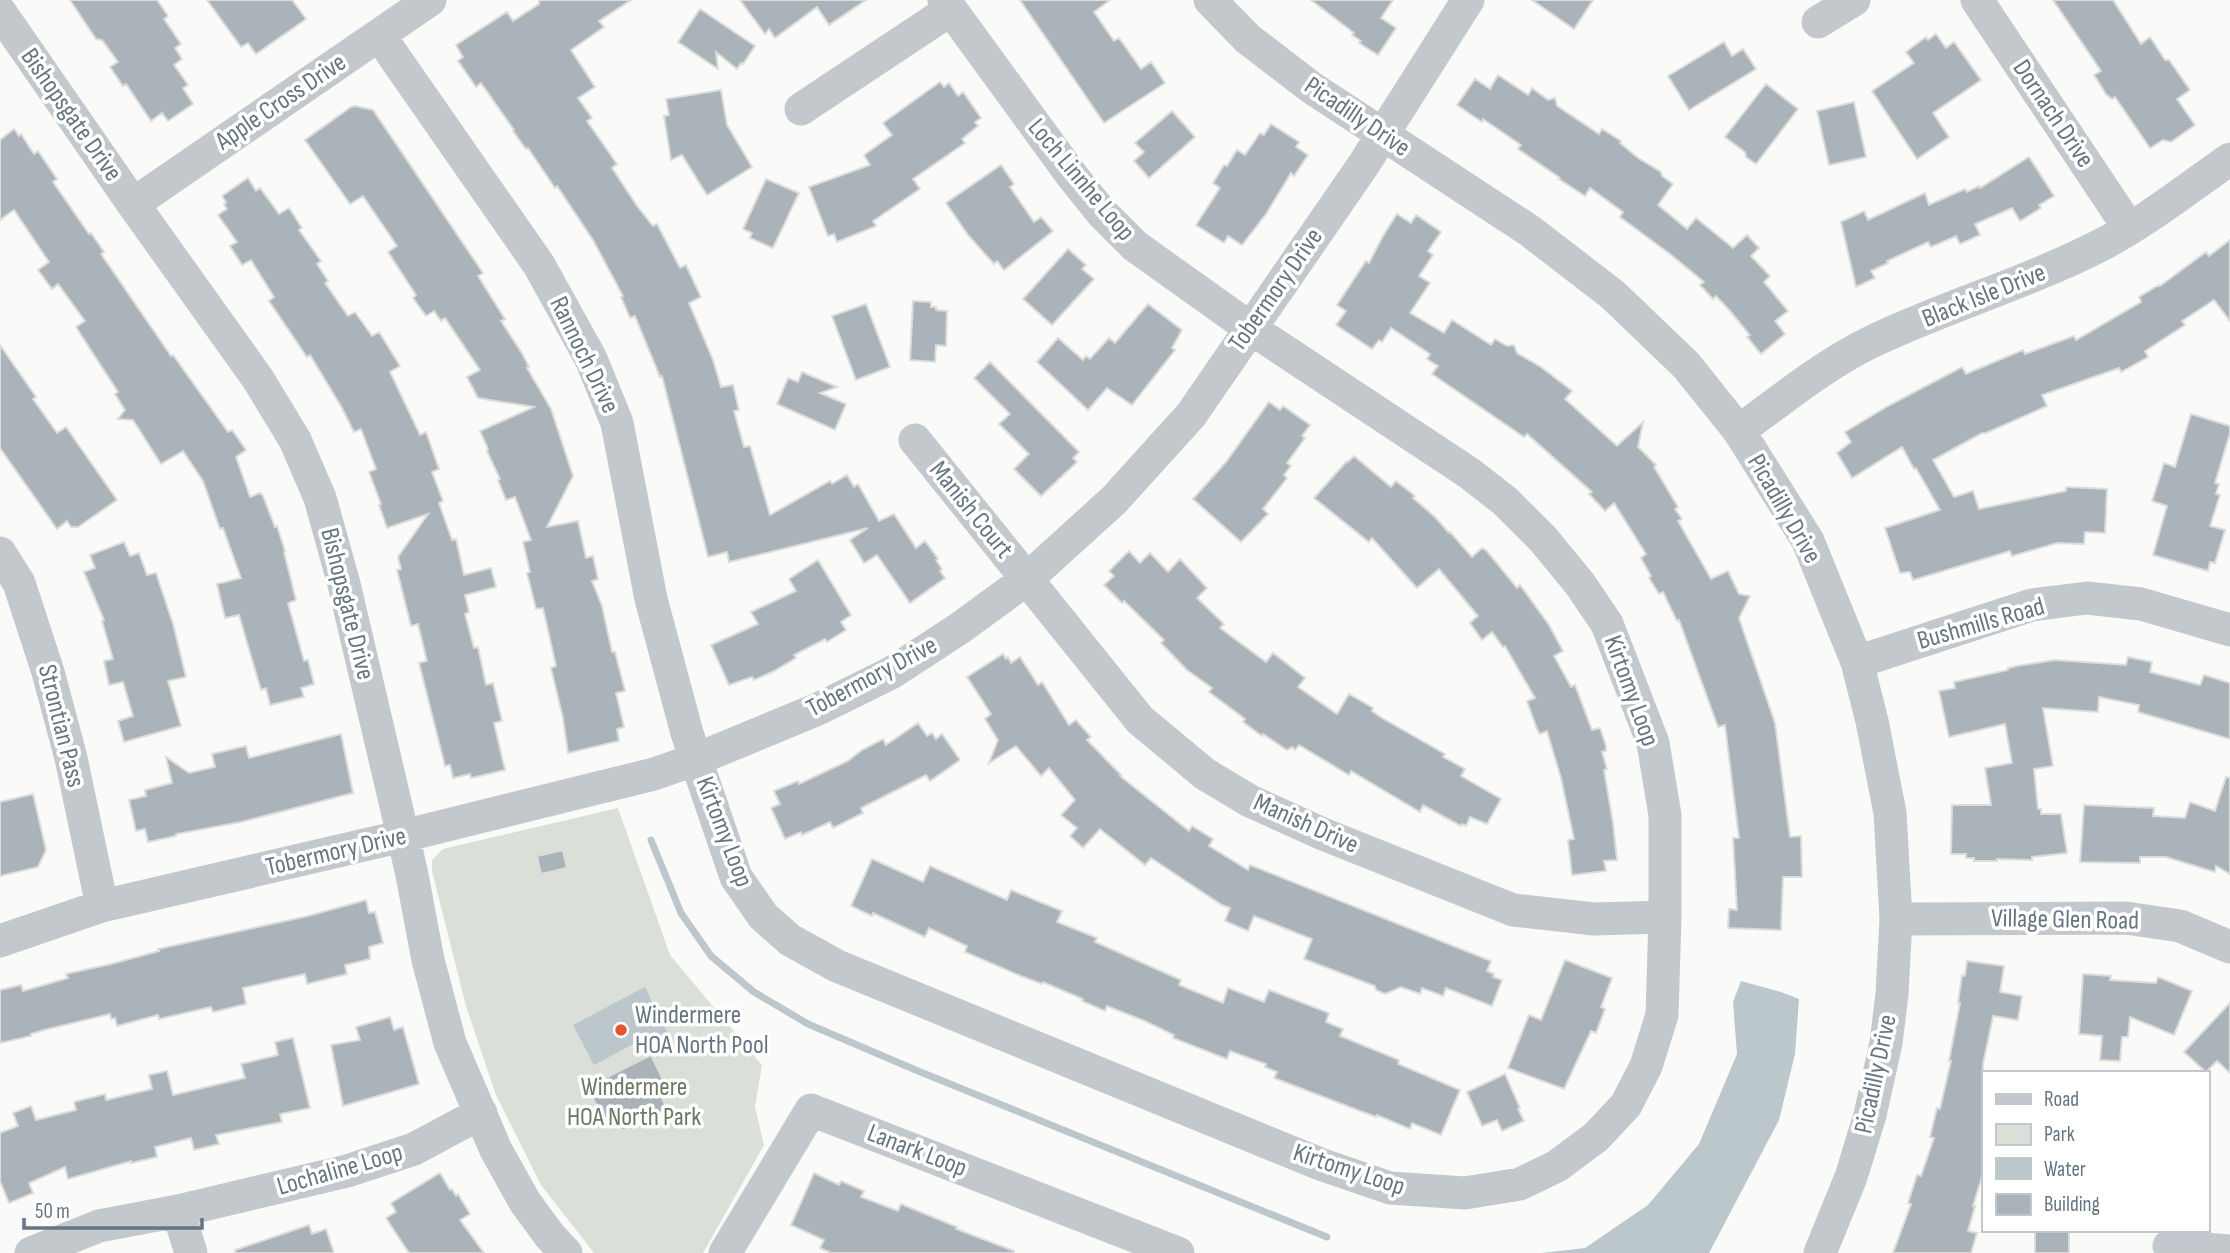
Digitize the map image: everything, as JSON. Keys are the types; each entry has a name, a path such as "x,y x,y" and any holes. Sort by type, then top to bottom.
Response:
{"street":[{"name":"Apple Cross Drive","path":"133,204 430,0"},
{"name":"Picadilly Drive","path":"1210,0 1248,38 1312,88 1530,231 1614,295 1686,365 1738,430 1808,541 1857,662 1872,721 1890,813 1896,919 1886,1043 1873,1103 1851,1177 1820,1253"},
{"name":"Tobermory Drive","path":"0,941 102,906 654,774 697,760 818,709 891,673 960,628 1027,579 1114,500 1191,415 1383,135 1468,0"},
{"path":"1818,22 1854,0"},
{"name":"Dornach Drive","path":"1977,0 2129,228"},
{"path":"801,108 947,5"},
{"name":"Loch Linnhe Loop","path":"947,5 1039,132 1102,213 1135,246 1250,328"},
{"name":"Bishopsgate Drive","path":"0,12 258,379 295,440 320,498 344,584 403,836 428,960 450,1043 496,1150 525,1202 566,1253"},
{"name":"Rannoch Drive","path":"379,35 539,265 592,359 617,423 652,599 687,733 697,760"},
{"name":"Black Isle Drive","path":"1738,430 1815,376 1870,343 1958,304 2047,272 2105,243 2230,159"},
{"name":"Kirtomy Loop","path":"697,760 713,815 736,877 763,916 790,940 837,966 1320,1164 1390,1188 1465,1193 1520,1184 1557,1166 1596,1137 1626,1105 1646,1066 1661,1015 1665,917 1665,815 1653,743 1606,624 1580,584 1543,539 1505,501 1469,473 1250,328"},
{"name":"Manish Court","path":"915,440 1027,579"},
{"name":"Strontian Pass","path":"0,553 19,583 48,672 71,758 102,906"},
{"name":"Manish Drive","path":"1027,579 1140,720 1205,774 1250,801 1323,834 1513,910 1594,919 1665,917"},
{"name":"Bushmills Road","path":"1857,662 2032,605 2087,598 2141,604 2230,630"},
{"name":"Village Glen Road","path":"1896,919 2126,918 2180,926 2230,947"},
{"name":"Lanark Loop","path":"725,1253 811,1110 1178,1253"},
{"name":"Lochaline Loop","path":"31,1253 99,1226 178,1211 347,1171 414,1149 481,1113"},
{"path":"178,1211 191,1253"},
{"path":"2169,1246 2230,1251"}],"green space":[{"name":"Windermere HOA North Park","path":"618,808 670,955 762,1065 755,1107 764,1145 703,1253 594,1253 541,1185 496,1095 466,1006 432,871 432,860 443,849"}],"water":[{"path":"1741,981 1799,999 1795,1054 1779,1120 1709,1253 1541,1253 1585,1248 1648,1205 1699,1144 1737,1054 1733,1002"},
{"name":"Windermere HOA North Pool","path":"645,987 672,1042 661,1049 650,1035 594,1065 573,1025"}],"building":[{"path":"70,0 157,0 168,16 164,19 181,44 175,48 182,59 174,65 188,85 183,88 193,104 168,121 162,113 151,121 126,84 123,86 110,67 118,62 102,40 96,39"},
{"path":"207,0 292,0 306,19 256,54 248,43 241,47"},
{"path":"539,0 631,0 599,21 604,27 571,50 595,87 578,98 592,118 587,121 617,164 612,168 637,206 653,226 657,224 680,268 686,265 701,297 689,303 713,360 721,387 733,385 739,410 734,411 744,447 750,446 770,515 830,481 832,484 847,475 854,487 858,484 879,521 894,514 916,548 925,541 938,559 936,560 942,569 940,571 945,578 910,603 877,555 864,563 850,540 868,528 729,562 727,552 708,557 662,376 660,377 635,316 630,318 621,297 623,296 593,240 557,186 555,188 528,148 526,149 481,83 476,87 458,61 463,57 456,45 507,12 513,21 539,4"},
{"path":"740,0 866,0 829,25 817,7 775,38 769,29 765,34"},
{"path":"1020,0 1110,0 1094,12 1114,41 1119,38 1141,69 1151,62 1165,83 1104,123"},
{"path":"1311,0 1393,0 1381,18 1396,28 1378,55 1359,43 1361,41 1352,35 1354,33"},
{"path":"1532,0 1593,0 1574,29"},
{"path":"2053,0 2113,0 2141,44 2150,37 2190,90 2177,99 2195,125 2171,142 2163,140 2150,148 2115,97 2112,99 2106,94 2094,75 2101,71"},
{"path":"700,9 755,46 737,69 716,52 718,69 678,42"},
{"path":"1936,34 1946,48 1954,42 1981,80 1933,113 1949,137 1917,159 1872,91 1914,63 1906,52 1926,37 1928,40"},
{"path":"1724,42 1732,56 1743,49 1756,69 1689,110 1668,76"},
{"path":"1498,75 1528,95 1532,88 1548,100 1555,98 1557,106 1599,134 1602,129 1621,141 1620,143 1638,158 1661,172 1662,176 1673,184 1658,205 1687,229 1696,218 1733,248 1747,235 1759,248 1751,256 1770,276 1764,282 1788,311 1775,321 1785,334 1761,354 1731,312 1716,296 1713,299 1700,285 1704,282 1620,217 1623,212 1590,188 1585,196 1518,149 1521,145 1457,105 1475,79 1490,89"},
{"path":"940,82 944,87 949,83 958,96 963,92 981,118 975,122 978,126 962,139 965,143 913,179 920,189 873,221 876,226 837,242 834,234 828,236 809,187 870,165 864,155 892,135 883,123"},
{"path":"1766,84 1798,109 1756,164 1725,137"},
{"path":"721,90 727,125 752,167 707,195 682,155 671,160 664,116 669,115 666,99"},
{"path":"1854,102 1866,157 1829,165 1817,111"},
{"path":"355,106 373,110 483,273 478,276 505,319 501,321 523,355 529,367 527,368 551,409 573,476 547,527 578,521 586,558 593,556 598,579 592,581 602,606 612,652 615,652 625,691 616,693 624,727 617,729 619,741 568,753 551,668 556,666 543,608 536,609 527,573 530,572 523,542 531,540 515,497 506,500 480,431 534,407 478,398 467,377 480,370 445,318 441,321 434,311 426,316 413,298 416,295 388,252 397,246 363,196 350,204 305,140"},
{"path":"1172,111 1195,137 1149,178 1134,161 1144,152 1135,143"},
{"path":"1271,124 1299,142 1296,147 1308,155 1294,176 1291,173 1266,214 1242,245 1228,236 1224,243 1196,225 1220,188 1213,183 1224,165 1227,166 1237,150 1245,155 1260,133 1264,135"},
{"path":"14,129 19,136 21,134 34,154 38,151 57,179 53,182 104,252 101,254 171,356 173,355 228,432 232,430 246,450 236,457 250,497 260,493 263,496 285,551 296,600 288,603 304,661 308,660 314,684 301,688 304,697 270,705 266,688 261,690 239,615 225,618 217,584 241,578 203,481 183,451 161,464 133,420 118,419 125,410 115,394 118,392 76,327 85,321 58,284 52,289 38,270 49,262 14,210 0,220 0,140"},
{"path":"2029,157 2054,196 2039,205 2041,208 2020,221 2012,208 1975,224 1980,235 1960,244 1956,236 1931,247 1928,242 1871,271 1875,278 1856,287 1841,222 1864,211 1868,220 1925,193 1929,205 1965,189 1967,192 1979,186 1980,188"},
{"path":"1001,165 1014,184 1010,187 1034,222 1041,217 1053,231 1004,270 997,261 994,264 968,235 946,203"},
{"path":"248,178 256,191 260,188 279,214 289,208 302,228 299,230 321,261 317,264 328,281 325,283 348,316 355,312 372,336 379,332 400,366 390,372 420,435 426,432 439,469 432,472 443,501 439,503 452,540 456,539 464,575 491,568 496,587 465,595 469,612 465,614 474,648 478,647 486,685 493,683 502,721 494,723 505,770 471,778 470,774 453,778 450,765 445,766 419,663 427,661 418,624 411,626 397,570 401,569 398,557 428,514 387,528 369,472 376,469 361,429 354,432 310,355 307,357 269,301 274,297 251,260 242,265 230,246 237,242 218,215 227,209 222,196"},
{"path":"766,179 799,193 773,248 750,238 752,233 743,229"},
{"path":"1397,214 1411,223 1416,215 1441,232 1428,251 1433,255 1419,276 1430,283 1410,313 1444,333 1452,320 1491,345 1495,339 1507,346 1514,345 1517,353 1541,367 1572,391 1565,399 1617,446 1643,422 1638,447 1656,465 1654,467 1678,507 1675,509 1682,519 1678,521 1711,579 1728,571 1739,594 1750,596 1739,618 1775,723 1790,837 1801,836 1802,877 1783,877 1781,930 1728,928 1729,909 1737,910 1733,838 1739,838 1725,725 1718,727 1679,620 1677,621 1663,592 1659,594 1649,578 1651,576 1641,558 1646,554 1614,503 1605,511 1589,494 1592,492 1527,434 1524,437 1432,374 1438,366 1427,359 1430,354 1391,328 1382,342 1379,340 1372,349 1336,325 1346,311 1337,305 1366,261 1369,263"},
{"path":"2230,240 2230,321 2214,300 2182,321 2185,325 2145,351 2148,357 2121,372 2119,368 2042,395 2047,406 1982,433 1933,460 1954,497 1973,491 1979,509 2066,491 2066,487 2107,489 2105,533 2085,532 2084,544 2057,543 2012,556 2010,551 1913,580 1910,572 1900,573 1885,528 1940,510 1902,447 1852,478 1837,453 1851,442 1845,432 1962,367 1966,374 2023,350 2025,354 2074,336 2076,340 2141,302 2139,297 2160,286 2206,252 2209,256"},
{"path":"1068,249 1086,265 1082,269 1094,279 1052,325 1023,299"},
{"path":"913,301 931,302 931,307 936,307 936,310 947,311 946,346 936,345 935,362 910,360"},
{"path":"866,304 890,367 856,380 832,316"},
{"path":"1148,304 1182,330 1172,348 1175,350 1132,405 1107,388 1088,410 1037,362 1058,338 1083,360 1086,356 1090,359 1109,338 1115,343"},
{"path":"0,345 57,433 66,427 117,500 78,527 71,527 67,521 57,529 0,448"},
{"path":"990,362 1079,452 1073,458 1077,462 1041,496 1014,469 1029,454 999,424 1010,414 974,378"},
{"path":"802,372 837,387 820,393 846,404 835,430 777,404 788,378 798,382"},
{"path":"1269,402 1280,410 1283,406 1310,425 1302,436 1305,438 1287,463 1291,466 1284,475 1287,478 1263,509 1268,514 1241,542 1193,499 1226,462"},
{"path":"2191,414 2230,426 2215,483 2219,484 2216,494 2220,495 2210,526 2225,530 2215,563 2210,562 2208,571 2153,555 2167,506 2152,501 2164,463 2175,467"},
{"path":"1354,456 1391,487 1396,481 1415,496 1413,498 1450,532 1472,557 1482,548 1486,550 1517,588 1520,585 1549,625 1563,651 1554,656 1571,687 1575,685 1592,730 1600,728 1606,746 1606,751 1602,752 1607,769 1604,770 1617,860 1604,861 1606,871 1572,875 1568,840 1574,839 1561,778 1547,731 1540,734 1527,701 1535,698 1505,646 1503,647 1492,632 1482,640 1470,623 1478,616 1439,569 1417,588 1372,538 1369,542 1314,498"},
{"path":"124,542 130,556 139,553 147,575 156,573 173,624 186,677 168,681 181,726 124,742 118,721 133,716 123,682 109,685 104,661 113,659 102,621 104,620 84,572 95,568 90,555"},
{"path":"1129,551 1140,563 1150,553 1168,572 1180,559 1207,588 1197,598 1224,624 1220,628 1266,662 1273,653 1305,678 1298,687 1337,714 1349,694 1373,708 1372,711 1382,718 1445,754 1443,757 1465,769 1461,776 1501,799 1487,824 1470,817 1466,826 1461,826 1423,805 1420,812 1351,771 1349,775 1299,745 1295,750 1292,747 1287,750 1243,722 1245,719 1209,692 1212,688 1187,670 1161,643 1164,640 1104,585 1114,576 1109,571"},
{"path":"818,560 851,615 841,622 846,630 827,642 825,639 794,655 796,658 774,671 754,680 752,677 729,685 711,645 758,624 751,612 796,591 789,579"},
{"path":"1003,654 1011,663 1020,657 1038,685 1042,682 1069,725 1076,720 1091,737 1087,740 1120,776 1189,831 1192,826 1213,839 1209,846 1248,870 1250,865 1491,961 1487,971 1502,980 1492,1006 1446,988 1443,996 1422,988 1420,994 1401,987 1385,994 1376,990 1375,986 1304,959 1312,939 1254,916 1248,931 1225,921 1230,908 1151,858 1145,865 1100,829 1083,848 1070,836 1077,828 1061,815 1075,800 1049,768 1041,776 1016,746 989,763 998,740 985,719 991,714 967,677"},
{"path":"2128,657 2152,662 2150,672 2200,685 2204,675 2230,683 2230,739 2138,712 2139,705 2099,697 2098,712 2043,708 2053,766 2034,769 2038,809 2041,809 2041,814 2061,814 2067,853 2032,857 2032,860 1997,861 1974,861 1974,858 1966,858 1966,854 1951,854 1952,805 1991,805 1985,768 2012,763 2005,724 1949,737 1939,691 1955,688 1954,682 2017,666 2055,660 2126,665"},
{"path":"918,723 927,736 932,733 936,739 942,734 960,760 930,781 926,775 861,808 863,813 833,828 830,822 802,835 801,832 785,839 771,808 780,804 774,791 798,781 799,784 848,761 883,739 886,745"},
{"path":"341,734 353,793 241,822 148,842 145,829 136,831 129,800 146,796 145,790 172,783 166,757 189,773 215,767 212,754 246,746 249,758"},
{"path":"2226,777 2230,778 2230,874 2216,866 2215,872 2166,857 2140,857 2140,863 2080,862 2084,805 2154,808 2153,816 2185,818 2190,802 2215,811"},
{"path":"33,794 46,850 38,867 0,876 0,802"},
{"path":"563,850 567,868 541,874 537,856"},
{"path":"872,859 923,882 930,866 1007,900 1011,890 1062,911 1057,922 1097,938 1095,942 1181,980 1179,985 1223,1003 1228,988 1264,1002 1269,990 1329,1013 1326,1022 1343,1029 1340,1036 1399,1060 1398,1064 1460,1090 1441,1135 1412,1123 1410,1129 1274,1078 1277,1072 1265,1067 1266,1064 1230,1051 1227,1059 1173,1038 1174,1035 1107,1006 1105,1011 1043,982 1042,984 1021,976 965,952 967,946 929,928 925,937 851,906"},
{"path":"366,900 369,913 375,912 383,943 369,947 370,959 345,965 347,974 307,984 305,974 243,988 246,1004 213,1012 211,1007 159,1019 158,1015 117,1026 115,1018 111,1019 110,1014 0,1043 0,990 21,985 23,991 68,978 66,974 159,951 158,949 308,916"},
{"path":"1565,960 1612,978 1601,1007 1605,1009 1596,1033 1591,1031 1564,1089 1508,1068 1529,1015 1541,1020"},
{"path":"1967,961 2004,966 2000,992 2022,996 2018,1020 1993,1016 1983,1064 1982,1176 1968,1231 1977,1233 1971,1253 1893,1253 1911,1204 1908,1203 1917,1175 1921,1176 1934,1138 1930,1137 1937,1108 1940,1109 1951,1061 1962,975 1965,976"},
{"path":"2083,974 2111,976 2110,980 2156,983 2158,977 2192,991 2174,1035 2130,1017 2128,1037 2122,1037 2120,1061 2100,1060 2102,1036 2079,1034"},
{"path":"2230,1003 2230,1073 2217,1061 2205,1071 2184,1052"},
{"path":"390,1017 394,1030 403,1027 419,1084 343,1106 331,1045 360,1040 356,1027"},
{"path":"293,1038 310,1108 280,1114 282,1122 216,1135 219,1144 194,1150 191,1138 155,1147 157,1157 131,1161 68,1179 65,1167 29,1183 33,1193 9,1203 0,1181 0,1133 18,1126 13,1113 31,1106 36,1120 76,1110 74,1102 105,1094 106,1100 152,1089 149,1075 167,1071 173,1095 245,1078 241,1064 278,1055 275,1042"},
{"path":"651,1055 669,1092 661,1096 667,1109 623,1131 616,1118 606,1124 587,1087"},
{"path":"1505,1074 1524,1121 1502,1131 1497,1120 1482,1126 1467,1092"},
{"path":"440,1173 450,1190 452,1189 456,1196 458,1194 470,1214 460,1220 484,1253 409,1253 386,1218 396,1212 391,1203"},
{"path":"814,1173 839,1185 841,1181 864,1191 861,1197 898,1211 901,1204 1014,1253 831,1253 820,1248 824,1240 791,1225"},
{"path":"309,1225 312,1234 326,1229 334,1253 236,1253 235,1250"},
{"path":"2035,1232 2069,1232 2069,1253 2035,1253"}],"waterway":[{"path":"651,840 681,913 711,956 754,992 808,1024 1327,1237"}],"place":[{"name":"Windermere HOA North Pool","path":"621,1030"}]}
